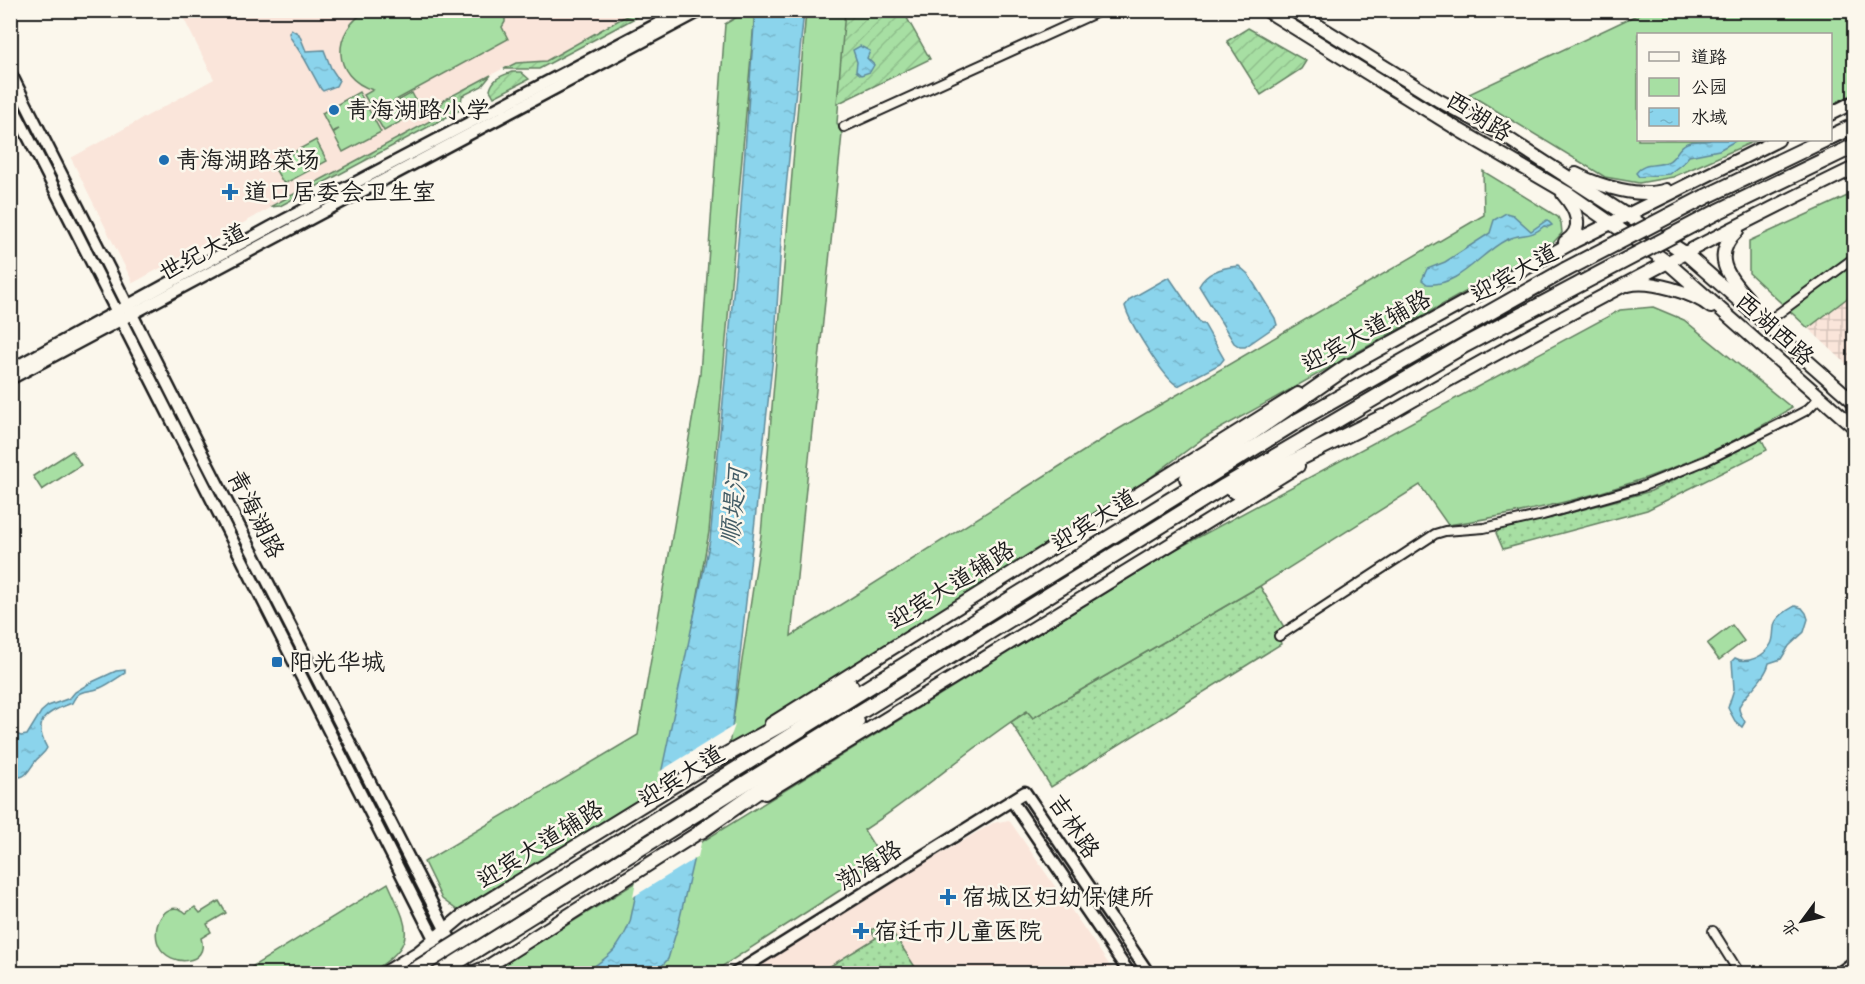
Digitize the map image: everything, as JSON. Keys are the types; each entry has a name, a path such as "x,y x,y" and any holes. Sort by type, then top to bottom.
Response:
{"highway":[{"path":"1832,135 1854,126"},
{"name":"迎宾大道","path":"408,974 726,774 1299,420 1565,270 1705,197 1822,141"},
{"name":"迎宾大道","path":"438,974 720,797 1225,486 1465,345 1717,212 1854,146"},
{"path":"1070,561 1097,535 1180,483 1348,366"},
{"path":"1054,591 1090,577 1247,483 1383,417"},
{"path":"701,831 861,720 976,648 1036,602"},
{"path":"704,767 861,681 924,652"}],"main road":[{"name":"世纪大道","path":"10,379 273,226 682,13 702,10"},
{"name":"西湖路","path":"1266,10 1569,194 1667,262"},
{"name":"西湖路","path":"1293,10 1438,100 1501,135 1685,253"},
{"name":"青海湖路","path":"10,72 469,974"},
{"name":"青海湖路","path":"10,100 452,974"},
{"path":"1832,113 1854,102"},
{"path":"1501,135 1588,181 1616,189 1649,194 1698,179"},
{"name":"迎宾大道辅路","path":"735,749 1291,398 1610,223 1776,141"},
{"path":"1484,144 1561,192 1572,205 1578,222 1575,233 1570,239 1531,265"},
{"path":"469,974 487,967 701,831 824,758 1278,477 1580,307 1854,168"},
{"path":"1746,221 1729,238 1723,257 1724,267 1731,279 1830,380"},
{"name":"西湖西路","path":"1685,253 1854,402"},
{"name":"西湖西路","path":"1667,262 1854,427"},
{"path":"1580,307 1631,284 1665,288 1705,302 1786,368"},
{"name":"世纪大道","path":"10,370 119,316"},
{"name":"迎宾大道辅路","path":"383,974 435,940 461,917 704,767"},
{"name":"渤海路","path":"734,974 1025,792"},
{"name":"吉林路","path":"1025,792 1149,974"},
{"name":"吉林路","path":"1012,801 1130,974"},
{"path":"1838,974 1854,962"}],"street":[{"path":"844,127 1102,10"},
{"path":"1771,319 1854,258"},
{"path":"1278,636 1435,534 1484,528 1543,515 1659,481 1790,419 1807,410 1820,397"},
{"path":"1713,931 1740,974"}],"shaded area":[{"name":"青海湖路小学","path":"180,11 635,11 546,61 516,63 444,99 432,120 133,283 71,158 214,79"},
{"path":"1854,293 1854,371 1808,328"},
{"path":"1009,820 1115,973 746,974 881,889 993,823"}],"green space":[{"path":"368,10 505,11 505,22 502,27 508,39 374,112 364,95 373,90 359,84 349,75 343,65 341,53 342,41 347,30"},
{"path":"635,11 648,11 539,69 504,69 516,63 546,61"},
{"path":"747,11 755,11 709,532 663,793 473,910 457,910 442,899 424,862 638,735 700,374 725,24"},
{"path":"806,11 846,11 837,123 842,134 791,636 1117,430 1484,215 1483,171 1558,217 1562,233 1553,243 1205,437 1060,545 736,747 729,746 761,535"},
{"path":"845,11 903,11 930,59 837,104"},
{"path":"1645,11 1854,11 1854,94 1832,105 1832,33 1637,33 1637,141 1755,141 1673,177 1639,183 1605,177 1469,94"},
{"path":"1248,28 1306,61 1301,69 1261,95 1227,41"},
{"path":"512,72 521,72 529,79 494,97 490,90 495,80"},
{"path":"491,75 482,86 462,96 460,110 280,206 270,207 432,120 444,100"},
{"path":"359,92 381,132 343,152 333,133 339,129 332,132 322,113"},
{"path":"412,93 421,110 384,131 374,114"},
{"path":"316,140 327,161 284,184 272,164"},
{"path":"1854,193 1854,293 1808,328 1749,273 1749,241"},
{"path":"1653,307 1684,320 1792,408 1710,452 1668,469 1583,497 1539,508 1448,525 1420,485 1260,586 1033,718 1027,711 1006,725 864,830 884,862 712,973 500,974 504,964 1171,552 1620,310"},
{"path":"1761,438 1767,450 1647,510 1503,549 1496,533 1501,529 1651,491"},
{"path":"72,451 81,465 42,490 33,476"},
{"path":"1260,586 1284,627 1277,632 1281,644 1051,787 1011,722 1028,711 1033,718"},
{"path":"1732,625 1744,641 1719,660 1707,644"},
{"path":"388,883 401,913 405,934 403,943 396,952 370,973 242,973"},
{"path":"219,901 226,913 207,924 211,932 201,938 200,954 188,960 179,960 164,953 159,946 156,930 158,922 167,911 173,908 186,913 195,907 200,913"},
{"path":"877,927 891,930 919,973 819,973 876,938 871,930"}],"water":[{"name":"顺堤河","path":"755,11 804,11 782,227 775,339 732,728 720,745 678,926 668,959 658,970 660,973 583,974 612,953 630,922 710,540 740,220"},
{"path":"291,29 299,34 306,51 324,50 339,80 336,86 323,91 321,89 290,37"},
{"path":"860,46 870,51 867,58 874,65 870,72 861,75 856,71 857,62 853,50"},
{"path":"1735,141 1719,150 1689,156 1669,174 1639,177 1636,173 1643,167 1670,160 1681,147 1693,142"},
{"path":"1506,213 1513,215 1531,231 1547,220 1552,225 1506,240 1449,280 1439,284 1427,284 1422,280 1427,269 1445,262 1490,233 1494,220"},
{"path":"1239,266 1248,274 1277,325 1245,347 1234,343 1199,286 1216,271"},
{"path":"1169,277 1201,324 1204,324 1224,359 1220,364 1178,386 1164,373 1148,349 1125,306 1130,299"},
{"path":"1795,606 1802,608 1806,613 1808,619 1804,632 1789,646 1781,659 1769,663 1763,676 1740,704 1740,712 1745,722 1742,727 1735,721 1728,708 1734,689 1732,661 1735,658 1750,660 1765,652 1772,641 1776,621"},
{"path":"125,670 125,673 110,683 81,693 72,703 44,718 41,730 46,750 25,775 11,776 11,732 21,736 27,735 41,712 48,706 70,698 90,683 116,671"}],"pier":[{"path":"735,725 731,736 722,746 698,857 633,897 659,772"}],"place":[{"name":"青海湖路小学","path":"334,110"},
{"name":"青海湖路菜场","path":"164,160"},
{"name":"道口居委会卫生室","path":"230,192"},
{"name":"阳光华城","path":"277,662"},
{"name":"宿城区妇幼保健所","path":"948,897"},
{"name":"宿迁市儿童医院","path":"861,931"}]}
